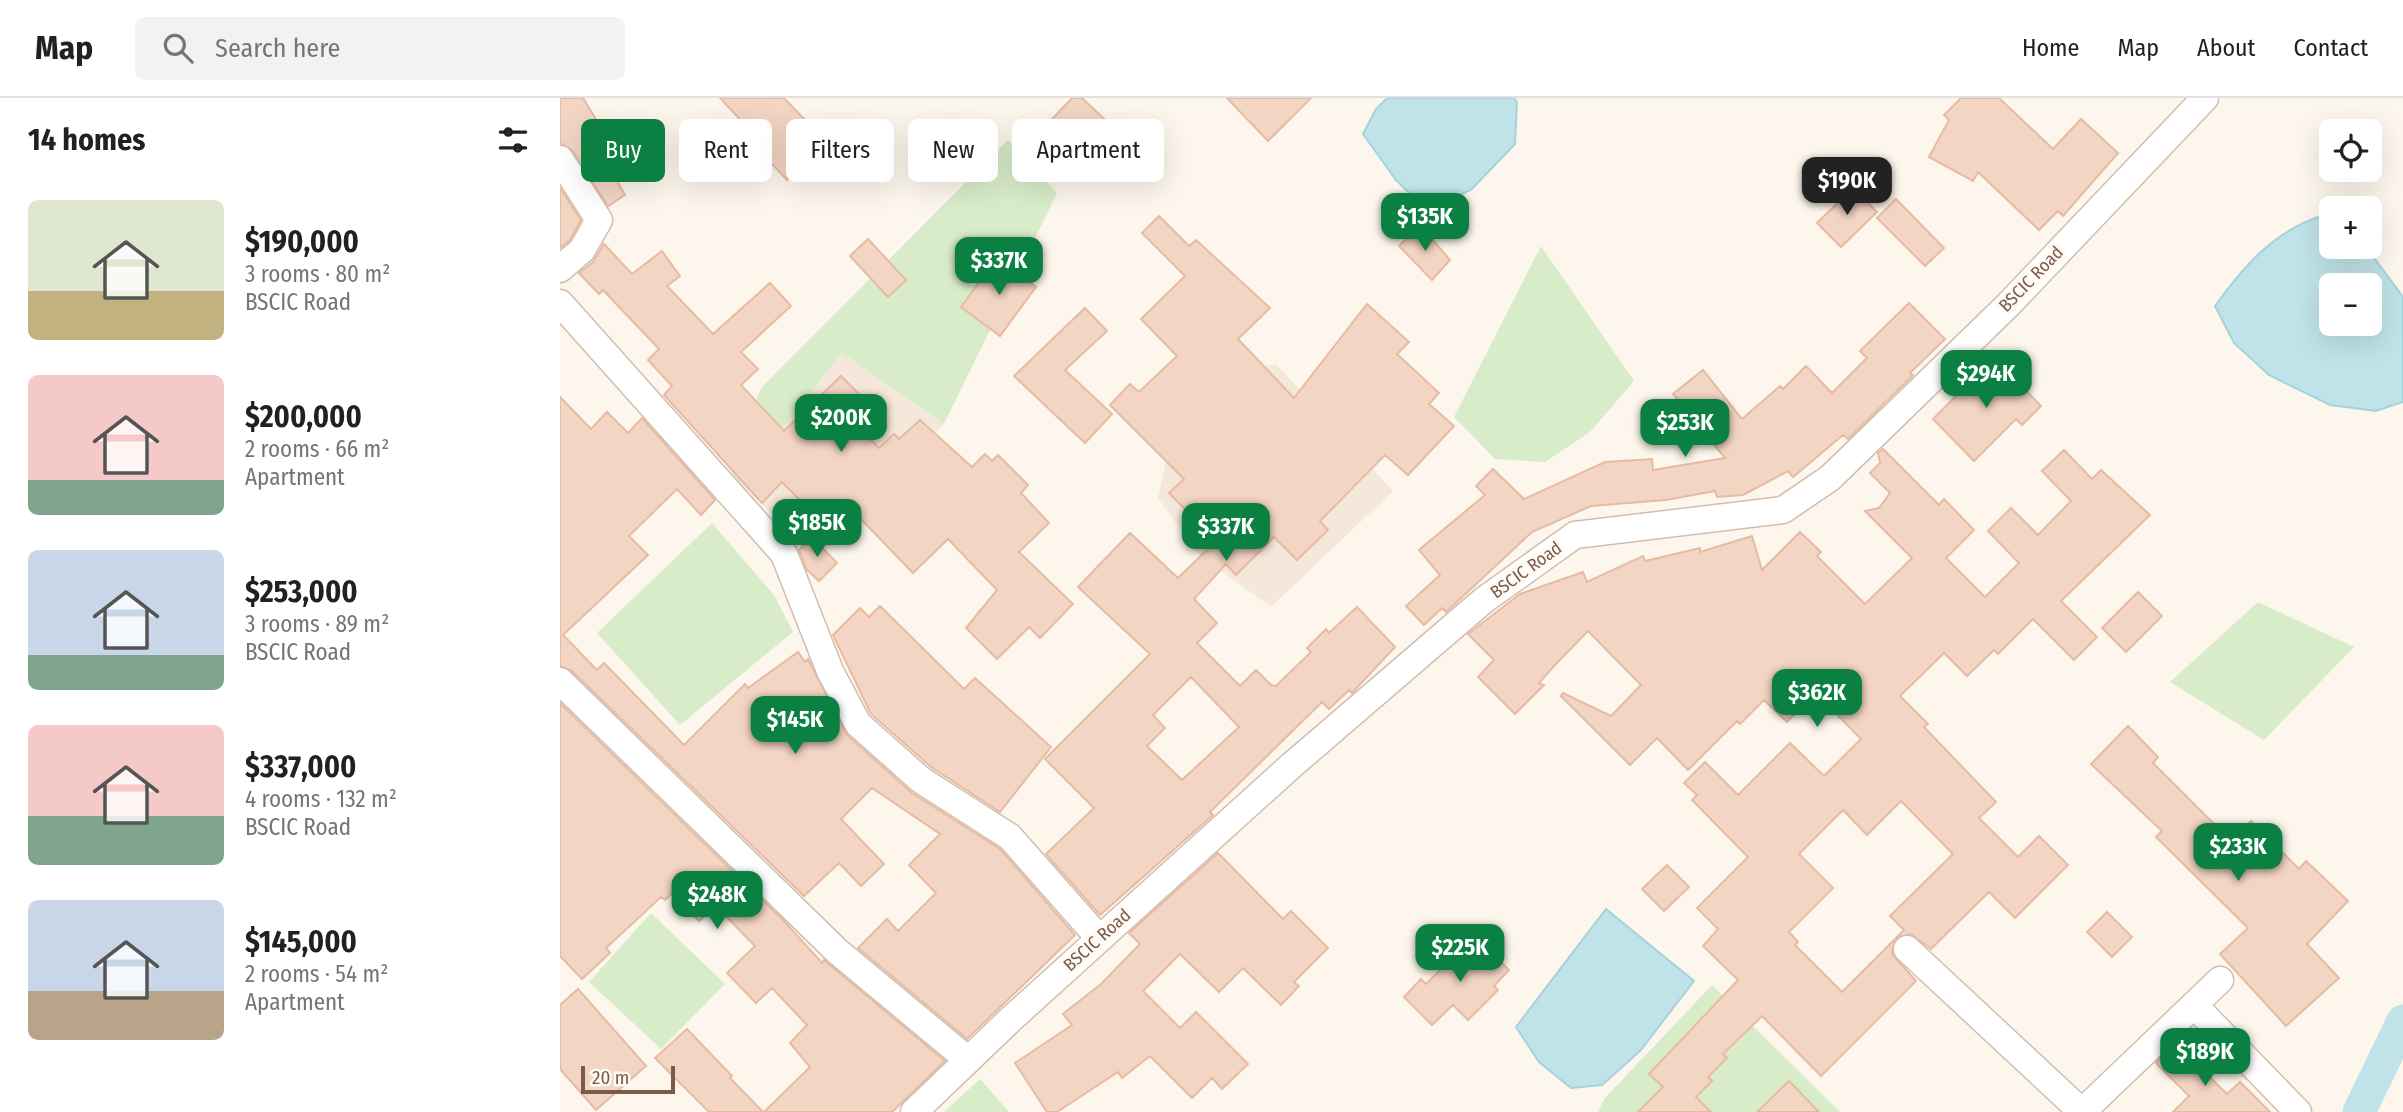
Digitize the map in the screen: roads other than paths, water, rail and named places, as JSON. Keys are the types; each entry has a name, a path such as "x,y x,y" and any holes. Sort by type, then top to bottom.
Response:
{"street":[{"name":"BSCIC Road","path":"914,1112 1099,938 1292,765 1485,600 1575,535 1783,510 1830,478 2008,303 2205,98"},
{"path":"560,159 599,220 582,250 560,269"},
{"path":"560,303 784,554 830,671 858,724 920,780 1010,837 1099,938"},
{"path":"560,681 837,951 968,1060"},
{"path":"1907,949 2082,1112 2220,980"},
{"path":"2194,1005 2298,1112"}],"water":[{"path":"1387,98 1514,98 1517,102 1515,144 1471,190 1426,209 1396,180 1363,134 1376,109"},
{"path":"2319,217 2319,259 2375,259 2403,297 2403,402 2376,411 2330,405 2269,375 2234,343 2215,306 2249,264 2288,231"},
{"path":"1606,909 1694,981 1640,1051 1602,1085 1571,1088 1539,1062 1516,1027"}],"waterway":[{"path":"2359,1112 2403,1021"}]}
